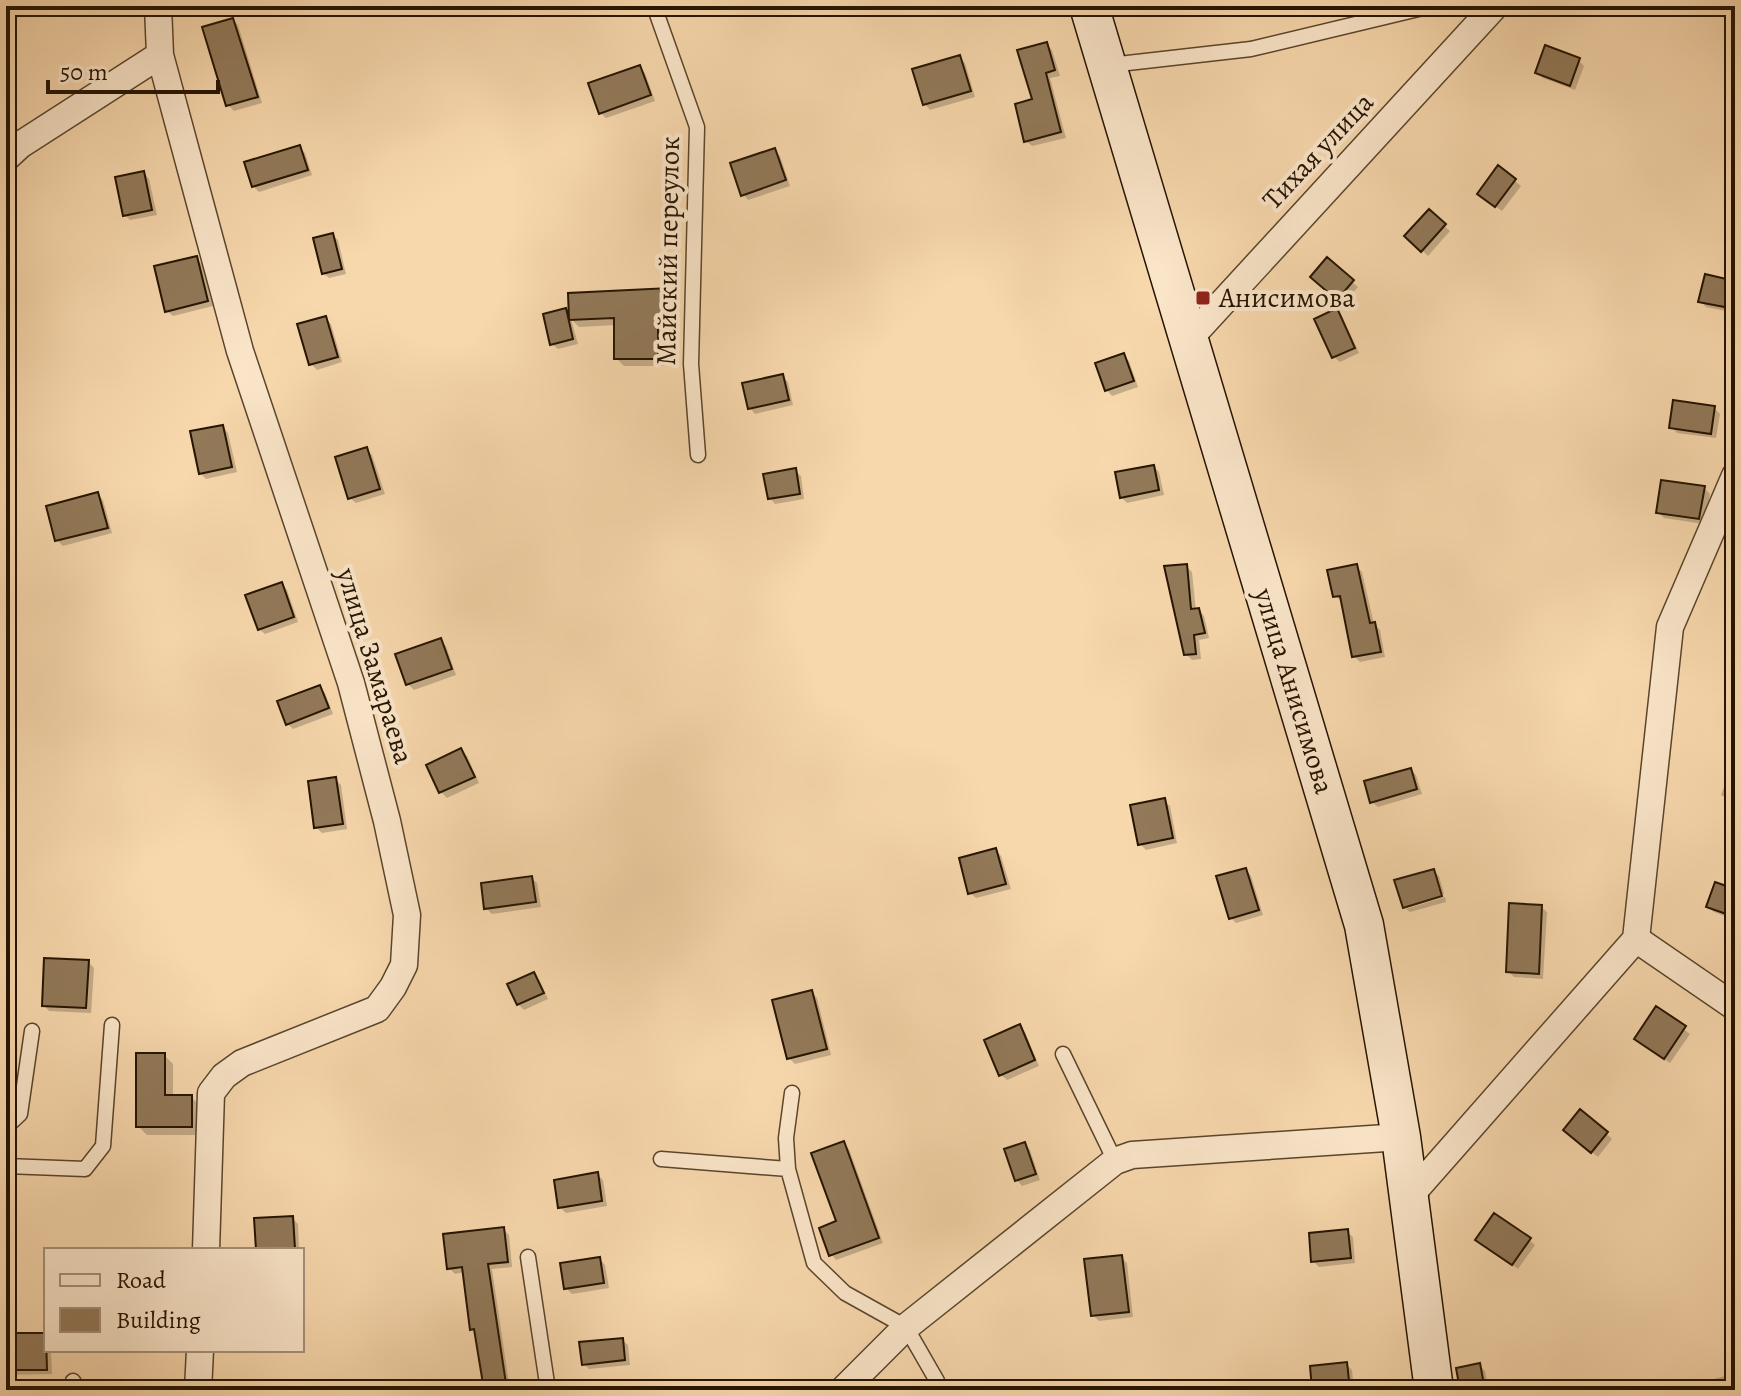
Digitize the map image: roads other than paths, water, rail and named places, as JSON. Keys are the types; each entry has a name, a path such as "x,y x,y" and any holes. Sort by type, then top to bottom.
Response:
{"street":[{"name":"улица Замараева","path":"158,6 160,55 240,351 351,683 387,821 407,915 404,965 377,1009 242,1063 224,1076 211,1093 206,1248"},
{"name":"улица Анисимова","path":"1089,6 1364,925 1401,1137 1434,1390"},
{"name":"Тихая улица","path":"1189,339 1495,6"},
{"path":"6,158 20,145 160,55"},
{"path":"1409,1197 1636,939 1670,627 1735,476"},
{"path":"1636,939 1735,1007"},
{"path":"843,1390 906,1327 1115,1161 1132,1155 1401,1137"},
{"path":"197,1390 200,1352"}],"lane":[{"name":"Майский переулок","path":"654,6 697,127 691,364 698,455"},
{"path":"1107,65 1251,49 1431,6"},
{"path":"6,1166 85,1169 103,1146 112,1025"},
{"path":"6,1127 20,1114 32,1031"},
{"path":"1063,1054 1115,1161"},
{"path":"792,1093 786,1138 788,1169 814,1263 845,1293 906,1327 937,1381 939,1390"},
{"path":"661,1159 788,1169"},
{"path":"528,1257 548,1390"}],"place":[{"name":"Анисимова","path":"1203,298"}]}
